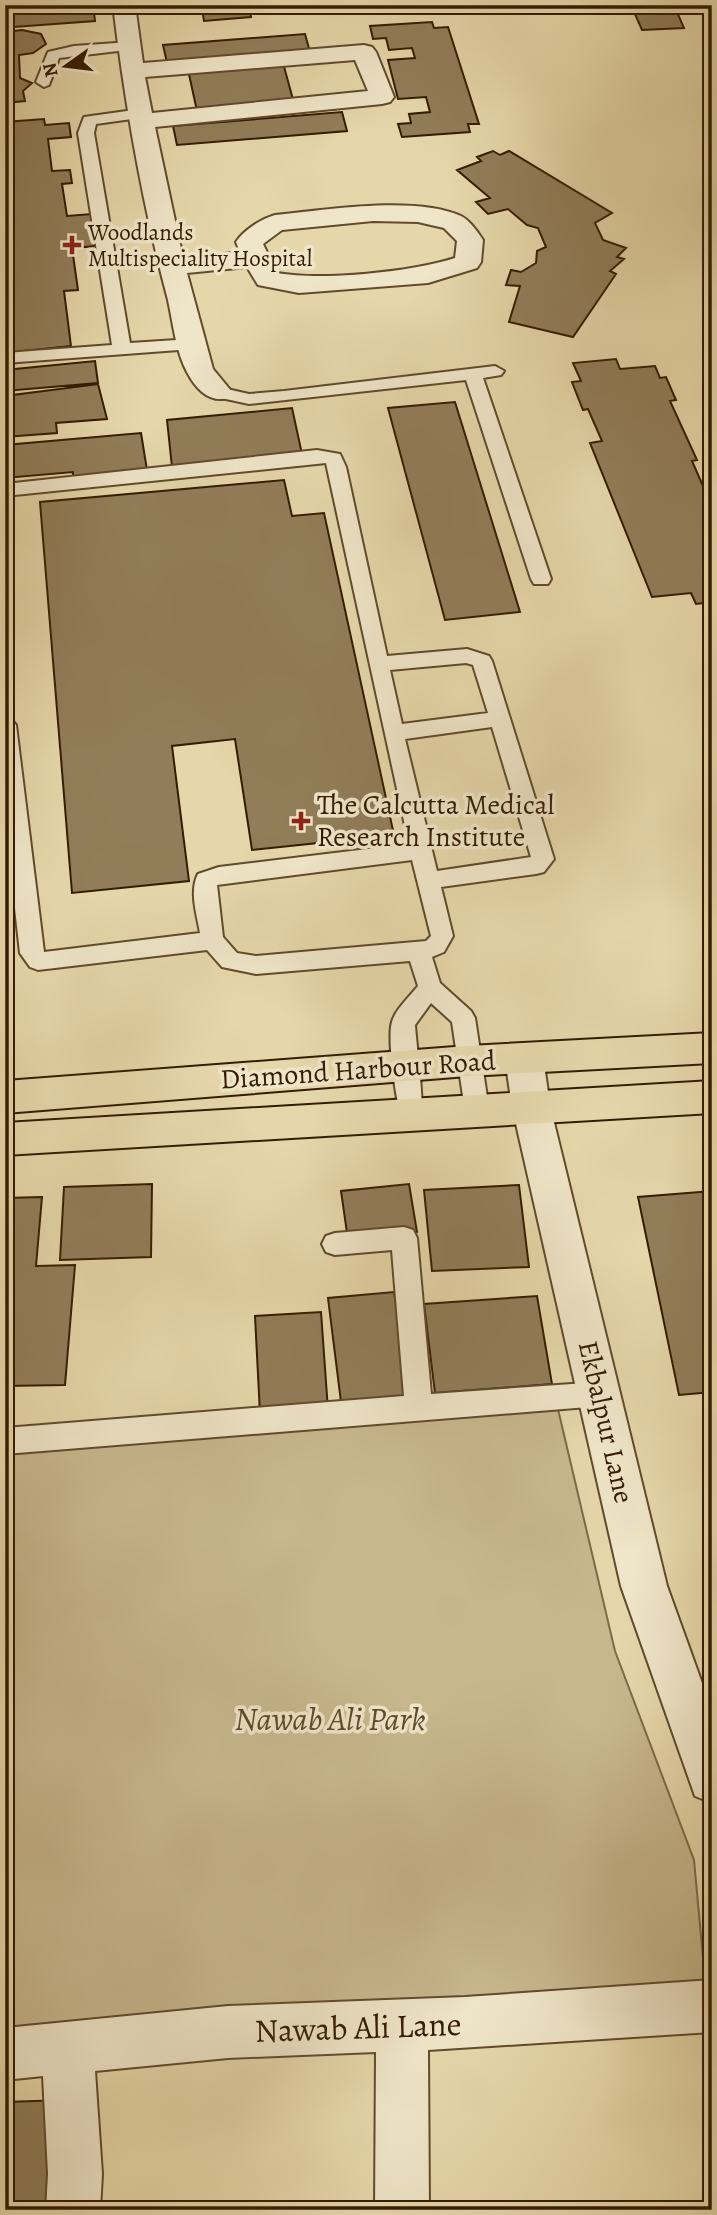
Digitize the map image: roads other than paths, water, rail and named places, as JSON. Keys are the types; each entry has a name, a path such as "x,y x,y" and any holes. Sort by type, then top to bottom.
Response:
{"main road":[{"name":"Diamond Harbour Road","path":"5,1097 468,1061 712,1048"},
{"name":"Diamond Harbour Road","path":"5,1139 712,1097"}],"street":[{"path":"124,5 141,118 172,267 200,371 218,392"},
{"path":"131,59 364,52 382,97 141,118"},
{"path":"373,213 418,214 453,222 470,240 468,262 428,275 299,285 267,279 255,258 249,242 275,223 373,213"},
{"path":"172,267 255,258"},
{"name":"Ekbalpur Lane","path":"524,1058 531,1106 644,1586 712,1780"},
{"name":"Nawab Ali Lane","path":"5,2054 228,2032 402,2026 712,2007"},
{"path":"402,2026 402,2210"},
{"path":"68,2048 75,2174 73,2210"}],"lane":[{"path":"44,82 53,55 74,50 131,59"},
{"path":"122,350 86,133 89,120 141,118"},
{"path":"5,358 192,344"},
{"path":"218,392 249,399 495,371"},
{"path":"473,374 541,579"},
{"path":"5,490 317,456 333,458 393,733 423,850 430,880 442,936 440,944 434,949 419,951 256,965 230,961 212,940 205,892 206,880 212,877 423,850"},
{"path":"378,664 475,657 482,660 542,859 536,866 430,880"},
{"path":"393,733 500,719"},
{"path":"5,725 32,953 38,961 212,940"},
{"path":"419,951 430,988 463,1018 477,1110"},
{"path":"412,1113 405,1066 403,1023 430,988"},
{"path":"335,1244 404,1238 418,1405"},
{"path":"5,1441 170,1429 418,1405 600,1394"}],"place":[{"name":"Woodlands Multispeciality Hospital","path":"72,245"},
{"name":"The Calcutta Medical Research Institute","path":"301,821"}],"park label":[{"name":"Nawab Ali Park","path":"330,1718"}]}
